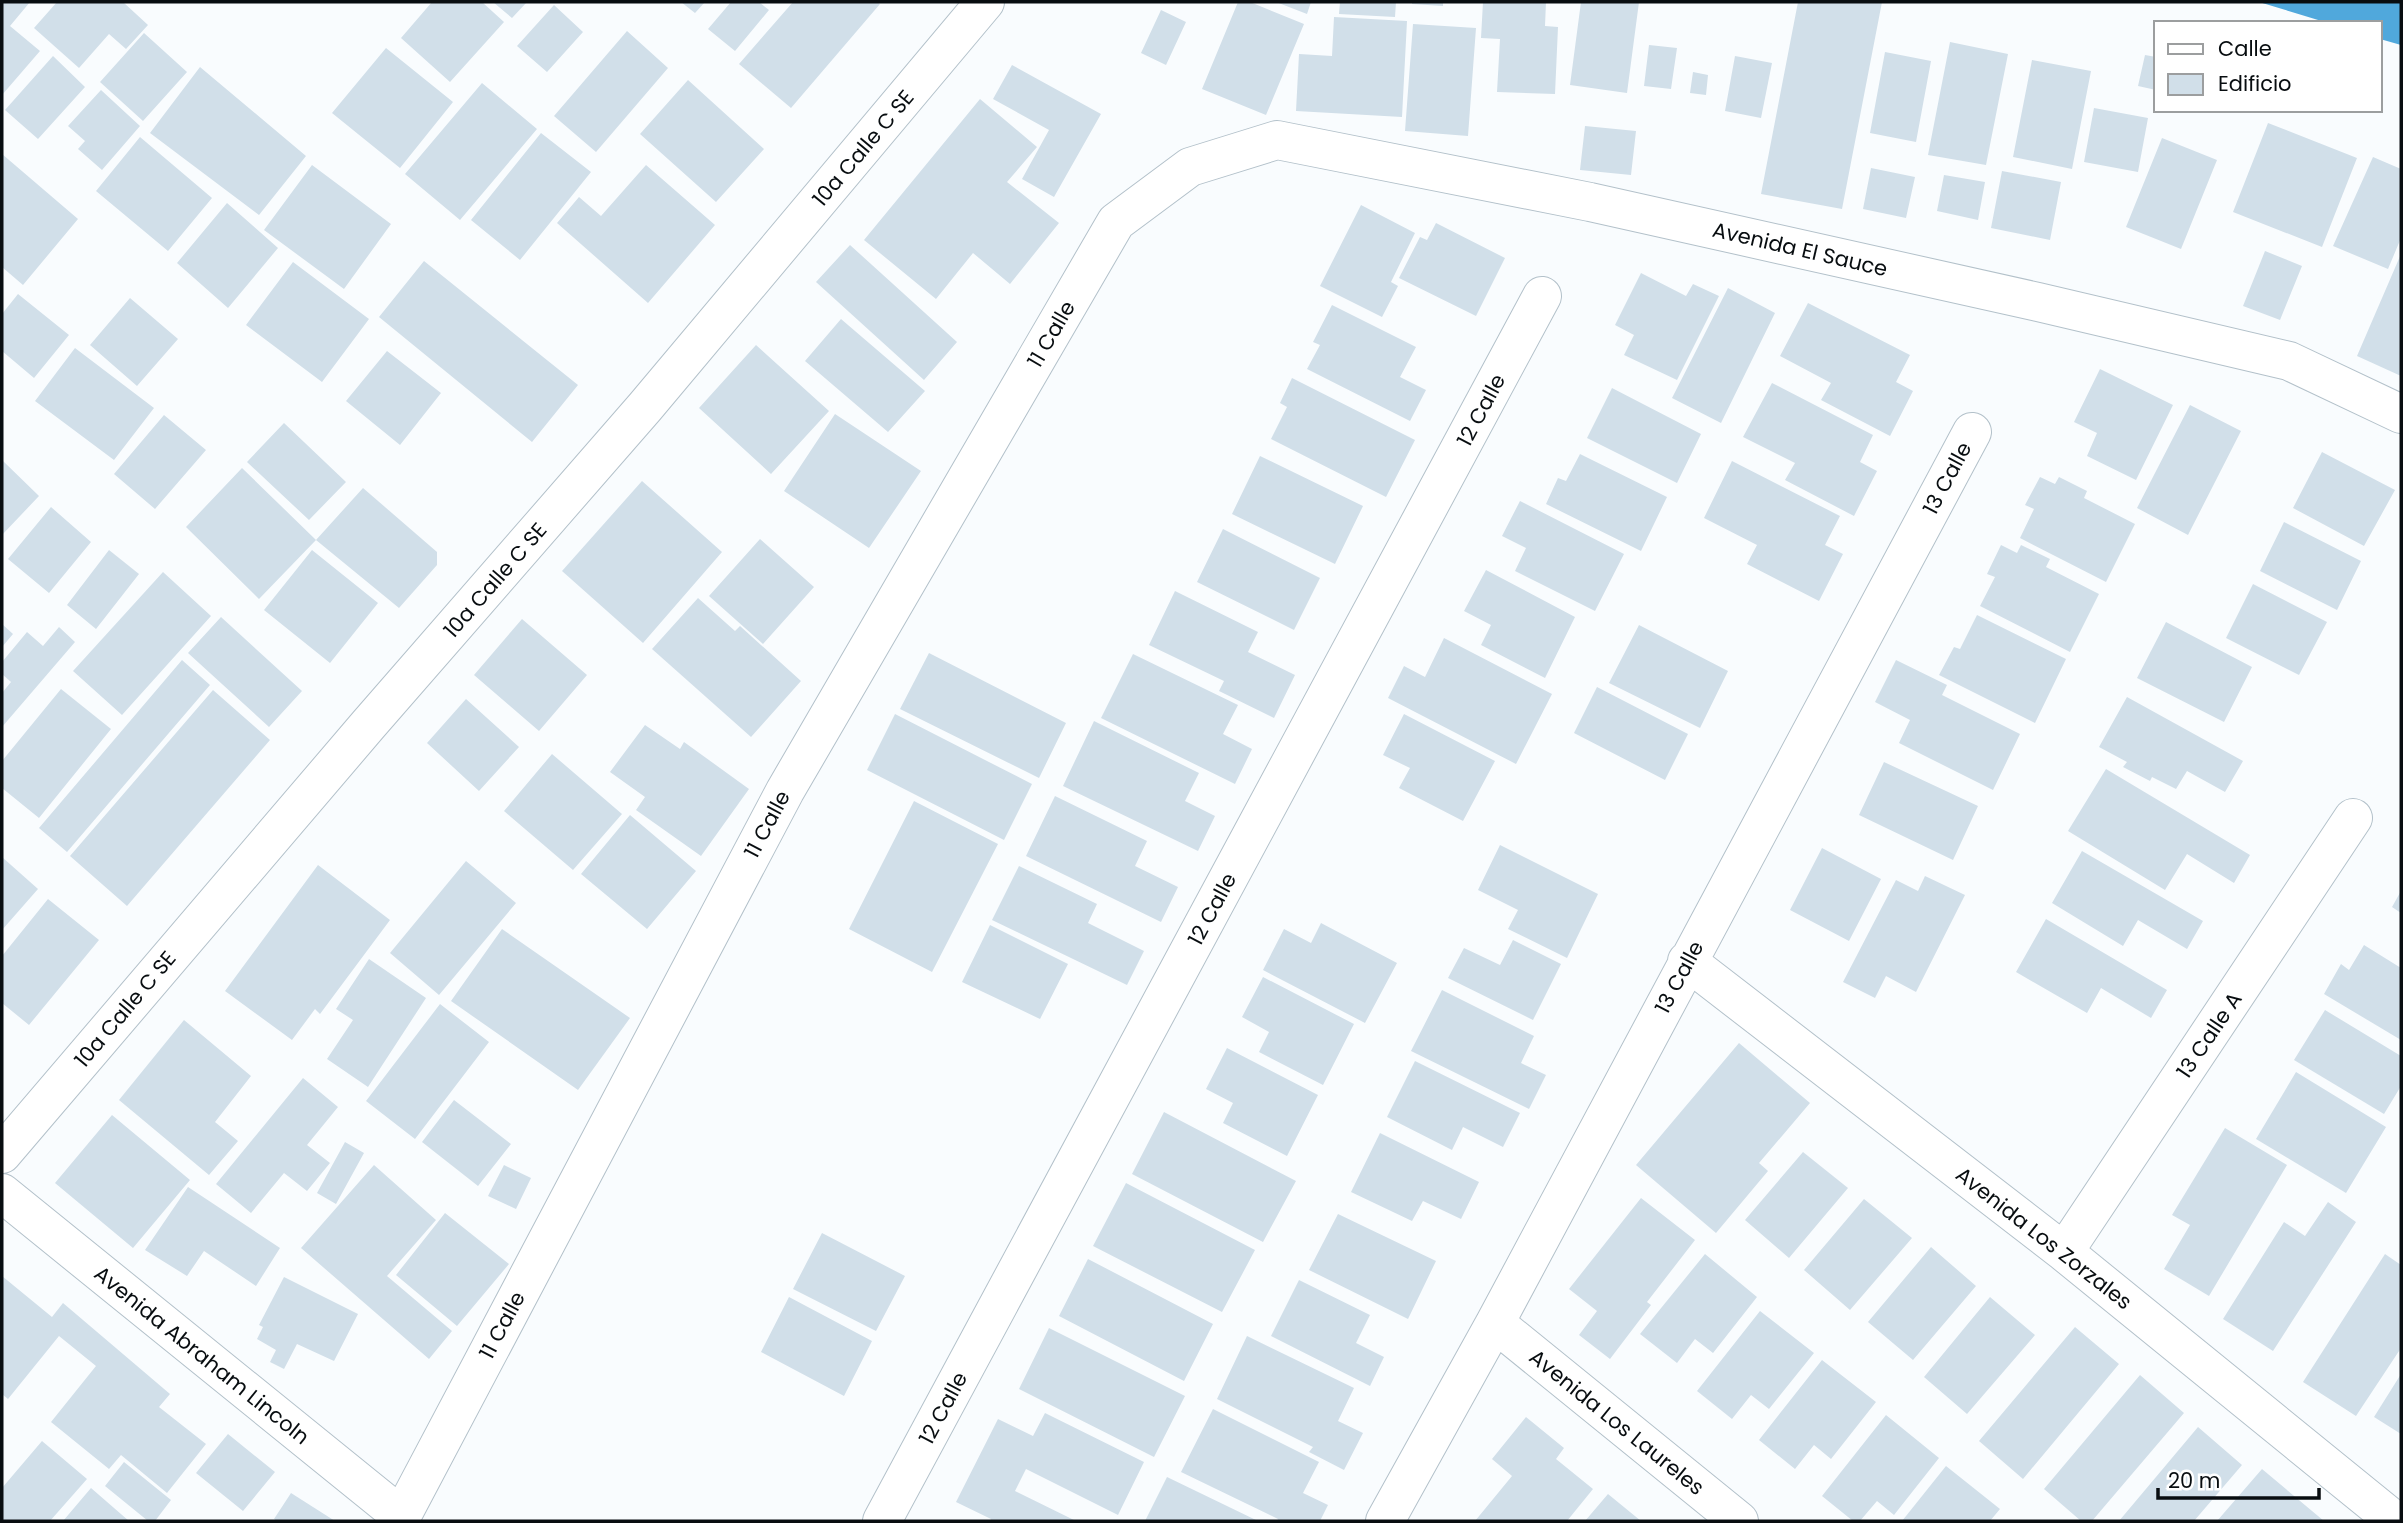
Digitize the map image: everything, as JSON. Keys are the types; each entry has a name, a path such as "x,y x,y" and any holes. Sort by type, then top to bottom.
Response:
{"street":[{"name":"10a Calle C SE","path":"2,1154 368,725 645,407 985,2"},
{"name":"Avenida El Sauce","path":"1190,167 1277,140 1590,202 2289,361 2401,414"},
{"name":"11 Calle","path":"400,1519 785,791 1116,222 1190,167"},
{"name":"12 Calle","path":"882,1521 1542,296"},
{"name":"13 Calle","path":"1385,1521 1495,1323 1972,432"},
{"name":"13 Calle A","path":"2064,1252 2353,818"},
{"name":"Avenida Los Zorzales","path":"1687,961 2064,1252 2395,1521"},
{"name":"Avenida Abraham Lincoln","path":"2,1194 400,1519"},
{"name":"Avenida Los Laureles","path":"1495,1323 1739,1521"}],"water":[{"path":"2259,2 2401,2 2401,45 2382,40 2382,21 2321,21"}],"building":[{"path":"2,2 30,2 10,26 40,51 2,95"},
{"path":"57,2 123,2 148,25 126,49 109,34 79,68 34,28"},
{"path":"432,2 482,2 504,22 450,82 401,38"},
{"path":"493,2 527,2 512,18"},
{"path":"681,2 705,2 695,13"},
{"path":"731,2 759,2 769,10 735,51 708,29"},
{"path":"793,2 880,4 791,108 739,64"},
{"path":"1238,2 1250,2 1304,24 1266,115 1202,89"},
{"path":"1276,2 1311,2 1307,14"},
{"path":"1340,2 1396,2 1395,17 1339,14"},
{"path":"1443,2 1443,6 1412,4"},
{"path":"1483,2 1546,2 1545,26 1558,27 1555,94 1497,92 1500,39 1481,38"},
{"path":"1581,2 1639,2 1627,93 1570,85"},
{"path":"1798,2 1882,2 1842,209 1761,194"},
{"path":"554,5 583,32 547,72 517,46"},
{"path":"1161,10 1186,22 1166,65 1141,53"},
{"path":"1334,17 1407,21 1402,117 1296,111 1299,54 1332,56"},
{"path":"1413,24 1476,28 1468,136 1405,131"},
{"path":"627,31 668,68 596,152 554,116"},
{"path":"144,33 187,72 143,121 100,82"},
{"path":"1950,42 2008,54 1986,165 1928,155"},
{"path":"1649,45 1677,48 1671,89 1644,86"},
{"path":"386,48 453,102 400,168 332,113"},
{"path":"1885,52 1931,61 1916,142 1870,133"},
{"path":"2145,55 2154,57 2154,90 2138,86"},
{"path":"53,56 85,87 38,139 5,110"},
{"path":"1735,56 1772,63 1761,118 1725,111"},
{"path":"2032,60 2091,71 2072,169 2013,157"},
{"path":"1012,65 1101,114 1054,197 1022,179 1049,130 993,99"},
{"path":"200,67 306,156 259,215 150,133"},
{"path":"1693,72 1708,75 1706,95 1690,93"},
{"path":"688,80 764,149 716,202 640,134"},
{"path":"482,83 537,129 460,220 405,174"},
{"path":"101,90 140,126 102,170 78,149 85,141 68,126"},
{"path":"980,99 1037,147 1007,182 1059,223 1010,284 973,253 936,299 864,240"},
{"path":"2094,108 2148,118 2138,172 2084,162"},
{"path":"2268,123 2357,158 2322,247 2233,212"},
{"path":"1585,126 1636,131 1631,175 1580,170"},
{"path":"541,133 591,172 520,260 471,220"},
{"path":"140,137 212,198 168,251 96,191"},
{"path":"2162,138 2217,160 2181,249 2126,227"},
{"path":"2,154 78,219 23,285 2,267"},
{"path":"2373,157 2401,169 2401,238 2388,269 2333,246"},
{"path":"312,165 391,224 344,289 264,230"},
{"path":"646,165 715,225 648,303 557,223 579,197 601,216"},
{"path":"1871,168 1915,177 1906,218 1863,209"},
{"path":"2002,171 2061,182 2050,240 1991,228"},
{"path":"1944,175 1985,182 1978,220 1937,211"},
{"path":"227,203 278,248 228,308 177,263"},
{"path":"1361,205 1415,233 1391,282 1398,286 1382,317 1320,286"},
{"path":"1436,223 1505,258 1476,316 1399,278 1420,237 1427,240"},
{"path":"850,245 957,342 924,380 816,282"},
{"path":"2265,251 2302,266 2280,320 2243,306"},
{"path":"2401,254 2401,376 2357,356"},
{"path":"424,261 578,385 532,442 379,317"},
{"path":"293,262 369,319 322,382 246,325"},
{"path":"1641,273 1686,296 1693,284 1719,296 1677,380 1624,355 1634,335 1615,325"},
{"path":"1728,288 1775,313 1721,423 1672,398"},
{"path":"18,294 69,335 34,378 2,351 2,314"},
{"path":"130,298 178,339 137,386 90,345"},
{"path":"1808,303 1910,355 1896,382 1913,391 1890,436 1821,400 1831,383 1780,356"},
{"path":"1332,305 1416,347 1400,377 1426,390 1410,421 1307,369 1320,345 1313,342"},
{"path":"841,319 925,391 888,432 805,361"},
{"path":"756,345 829,411 771,474 699,408"},
{"path":"75,348 154,408 114,460 35,401"},
{"path":"387,351 441,393 400,445 346,401"},
{"path":"2100,369 2173,405 2136,480 2087,456 2097,433 2074,422"},
{"path":"1292,378 1415,440 1386,497 1271,439 1287,407 1280,403"},
{"path":"1772,383 1873,435 1860,462 1877,471 1854,516 1785,480 1795,463 1743,437"},
{"path":"1612,388 1701,434 1677,483 1587,438"},
{"path":"2190,405 2241,431 2188,535 2137,508"},
{"path":"835,414 921,471 869,548 784,491"},
{"path":"164,415 206,450 155,509 114,474"},
{"path":"284,423 346,482 309,520 247,462"},
{"path":"2322,452 2395,490 2364,546 2293,508"},
{"path":"1580,454 1667,497 1641,551 1546,504 1558,478 1566,481"},
{"path":"1260,456 1363,506 1335,564 1232,514"},
{"path":"2,460 39,496 2,535"},
{"path":"1732,461 1840,516 1825,545 1843,554 1819,601 1747,564 1757,545 1704,518"},
{"path":"242,468 316,540 259,599 186,527"},
{"path":"2040,477 2055,484 2059,477 2087,491 2084,498 2135,524 2106,582 2020,538 2034,509 2025,505"},
{"path":"642,481 722,552 643,643 562,571"},
{"path":"363,488 437,552 437,565 399,608 316,540"},
{"path":"1520,501 1624,554 1595,611 1515,571 1526,548 1502,536"},
{"path":"51,507 91,542 49,593 8,559"},
{"path":"2284,522 2361,561 2337,610 2260,571"},
{"path":"1223,529 1320,578 1294,630 1197,582"},
{"path":"760,539 814,587 763,644 709,596"},
{"path":"2001,545 2017,553 2021,545 2050,559 2046,567 2099,594 2070,652 1980,606 1995,577 1987,574"},
{"path":"109,550 139,574 96,629 67,605"},
{"path":"312,550 378,603 330,663 264,610"},
{"path":"1486,570 1575,617 1545,678 1481,645 1491,625 1464,611"},
{"path":"163,572 211,616 122,715 73,671"},
{"path":"2253,584 2327,622 2299,675 2226,638"},
{"path":"1175,591 1258,632 1248,652 1295,675 1274,718 1219,691 1224,681 1149,645"},
{"path":"698,598 735,631 740,626 801,681 751,737 652,649"},
{"path":"1977,615 2066,659 2035,723 1939,675 1954,647 1960,649"},
{"path":"221,617 302,691 269,727 188,653"},
{"path":"522,619 587,675 539,731 474,675"},
{"path":"2166,622 2252,667 2224,722 2137,678"},
{"path":"2,624 13,634 2,647"},
{"path":"1639,625 1728,671 1700,728 1609,683"},
{"path":"59,627 75,642 2,727 2,693 11,682 2,674 2,662 27,632 43,646"},
{"path":"1444,638 1552,694 1516,764 1388,698 1404,666 1425,677"},
{"path":"929,653 1066,723 1039,778 900,709"},
{"path":"1133,654 1238,705 1223,734 1252,749 1235,784 1101,718"},
{"path":"182,660 210,685 67,852 39,828"},
{"path":"1896,660 1947,685 1942,695 2020,734 1993,790 1899,743 1910,720 1875,702"},
{"path":"1597,687 1688,734 1665,780 1574,733"},
{"path":"61,689 111,729 39,818 2,788 2,761"},
{"path":"213,690 270,740 127,906 70,856"},
{"path":"2127,697 2243,761 2225,792 2187,771 2176,789 2152,777 2150,781 2123,767 2127,762 2099,747"},
{"path":"466,699 519,747 479,791 427,743"},
{"path":"895,714 1032,784 1004,840 867,770"},
{"path":"1404,714 1495,761 1463,821 1399,788 1410,768 1383,755"},
{"path":"1094,721 1199,773 1185,801 1215,816 1198,851 1063,786"},
{"path":"645,725 680,749 684,742 749,789 701,856 636,810 645,797 610,772"},
{"path":"552,754 622,814 573,870 504,811"},
{"path":"1884,762 1978,806 1953,860 1859,815"},
{"path":"2106,769 2250,855 2234,883 2187,854 2165,890 2068,831"},
{"path":"1055,796 1147,841 1135,866 1178,887 1161,922 1026,856"},
{"path":"914,801 998,844 932,972 849,929"},
{"path":"630,815 696,871 647,929 581,874"},
{"path":"1500,845 1598,894 1567,958 1508,929 1518,910 1478,890"},
{"path":"1822,848 1881,879 1849,941 1790,910"},
{"path":"2082,851 2203,921 2187,949 2138,920 2123,946 2052,903"},
{"path":"2,857 38,889 2,930"},
{"path":"466,861 516,903 439,995 390,953"},
{"path":"318,865 390,920 320,1014 315,1009 292,1040 225,991"},
{"path":"1019,866 1097,904 1088,923 1144,951 1127,985 992,920"},
{"path":"1925,876 1965,895 1916,992 1886,976 1875,998 1843,982 1896,880 1918,891"},
{"path":"2401,891 2401,913 2392,907"},
{"path":"48,899 99,940 29,1025 2,1003 2,956"},
{"path":"2046,919 2167,990 2151,1018 2101,988 2087,1013 2016,972"},
{"path":"1321,923 1397,963 1365,1023 1263,970 1284,929 1311,943"},
{"path":"990,925 1068,964 1040,1019 962,982"},
{"path":"502,929 630,1018 578,1090 451,1001"},
{"path":"1513,940 1561,964 1533,1020 1448,978 1464,948 1500,965"},
{"path":"2364,945 2401,968 2401,1040 2324,994 2341,964 2349,970"},
{"path":"369,959 426,998 368,1087 327,1059 353,1020 336,1009"},
{"path":"1263,977 1354,1024 1323,1085 1259,1052 1269,1032 1242,1017"},
{"path":"1442,990 1534,1036 1521,1063 1546,1075 1529,1109 1411,1051"},
{"path":"440,1004 489,1042 415,1139 366,1101"},
{"path":"2325,1010 2401,1056 2401,1086 2384,1114 2294,1060"},
{"path":"184,1020 251,1076 215,1122 238,1141 209,1175 119,1100"},
{"path":"1739,1043 1810,1103 1759,1163 1768,1171 1716,1233 1636,1165"},
{"path":"1227,1048 1318,1095 1287,1156 1223,1123 1233,1103 1206,1089"},
{"path":"1415,1061 1520,1113 1503,1147 1463,1127 1452,1150 1387,1117"},
{"path":"2296,1072 2386,1127 2346,1193 2256,1139"},
{"path":"303,1078 338,1107 307,1145 330,1163 307,1191 284,1173 251,1213 216,1184"},
{"path":"454,1100 511,1144 478,1186 422,1142"},
{"path":"1164,1112 1296,1181 1263,1242 1132,1174"},
{"path":"112,1115 190,1180 133,1248 55,1183"},
{"path":"2225,1128 2287,1165 2209,1296 2164,1269 2190,1225 2172,1215"},
{"path":"1380,1133 1479,1182 1461,1219 1423,1201 1412,1221 1351,1192"},
{"path":"345,1142 364,1153 336,1204 317,1193"},
{"path":"1803,1152 1848,1188 1789,1258 1745,1220"},
{"path":"374,1165 436,1220 387,1276 452,1331 429,1359 301,1248"},
{"path":"504,1165 531,1178 516,1209 488,1196"},
{"path":"1126,1183 1255,1250 1222,1312 1093,1246"},
{"path":"188,1187 280,1248 256,1286 204,1251 187,1276 145,1250"},
{"path":"1641,1198 1695,1240 1647,1302 1651,1305 1610,1359 1579,1335 1597,1311 1569,1289"},
{"path":"1864,1199 1912,1238 1850,1310 1804,1270"},
{"path":"2328,1202 2356,1222 2273,1351 2223,1319 2284,1222 2305,1236"},
{"path":"445,1213 509,1264 457,1326 396,1275"},
{"path":"1338,1214 1436,1261 1408,1319 1309,1270"},
{"path":"822,1233 905,1276 876,1331 793,1289"},
{"path":"1931,1247 1976,1286 1913,1360 1868,1322"},
{"path":"1705,1254 1757,1297 1713,1353 1695,1339 1677,1363 1640,1334"},
{"path":"2385,1254 2401,1265 2401,1348 2356,1416 2303,1382"},
{"path":"1088,1259 1213,1324 1184,1381 1059,1316"},
{"path":"2,1276 52,1317 63,1303 170,1394 159,1407 206,1444 167,1493 121,1455 109,1469 51,1422 96,1366 59,1336 8,1399 2,1394"},
{"path":"284,1277 358,1314 334,1361 297,1344 284,1369 270,1362 276,1350 257,1339 263,1327 259,1325"},
{"path":"1299,1280 1370,1315 1356,1343 1384,1357 1370,1386 1271,1336"},
{"path":"789,1297 872,1341 844,1396 761,1352"},
{"path":"1990,1297 2035,1335 1967,1414 1924,1377"},
{"path":"1760,1311 1814,1353 1769,1409 1751,1395 1732,1419 1697,1391"},
{"path":"2075,1327 2119,1364 2023,1479 1979,1441"},
{"path":"1049,1328 1185,1396 1154,1457 1019,1389"},
{"path":"1247,1336 1354,1388 1338,1421 1363,1433 1344,1470 1309,1452 1313,1447 1217,1399"},
{"path":"1822,1360 1876,1402 1831,1459 1814,1445 1795,1469 1759,1440"},
{"path":"2401,1374 2401,1434 2374,1417"},
{"path":"2140,1375 2184,1413 2092,1521 2081,1521 2044,1489"},
{"path":"1213,1409 1319,1462 1303,1493 1328,1505 1320,1521 1277,1521 1278,1519 1181,1472"},
{"path":"1045,1413 1144,1462 1118,1515 1026,1469 1015,1491 1076,1521 990,1521 991,1519 956,1502 998,1419 1033,1436"},
{"path":"1886,1415 1939,1458 1894,1515 1877,1501 1860,1521 1853,1521 1822,1496"},
{"path":"1526,1417 1564,1448 1556,1459 1593,1489 1567,1521 1475,1521 1512,1476 1492,1459"},
{"path":"2198,1427 2242,1465 2194,1521 2119,1521"},
{"path":"228,1434 275,1472 243,1511 196,1473"},
{"path":"42,1441 87,1479 50,1521 2,1521 2,1488"},
{"path":"124,1462 171,1500 155,1521 148,1521 105,1486"},
{"path":"1946,1466 2000,1509 1990,1521 1902,1521"},
{"path":"2262,1469 2324,1521 2217,1521"},
{"path":"1167,1477 1258,1521 1145,1521"},
{"path":"91,1488 129,1521 63,1521"},
{"path":"291,1493 335,1521 277,1521 274,1519"},
{"path":"1608,1494 1641,1521 1585,1521"}]}
